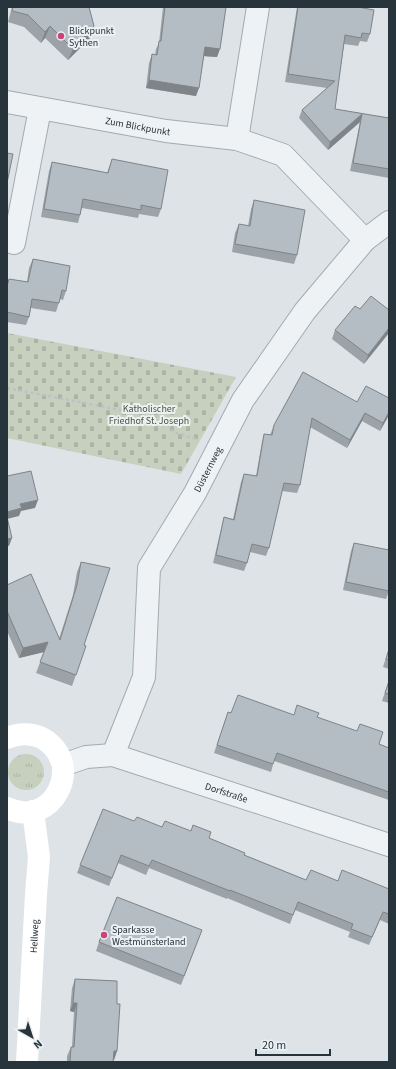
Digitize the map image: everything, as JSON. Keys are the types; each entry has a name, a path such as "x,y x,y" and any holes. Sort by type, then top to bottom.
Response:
{"street":[{"path":"237,139 258,7"},
{"name":"Zum Blickpunkt","path":"7,102 166,131 237,139 283,155 365,240"},
{"path":"14,243 40,109"},
{"name":"Düsternweg","path":"113,756 144,677 149,568 195,493 243,400 305,311 365,240 389,222"},
{"path":"7,738 25,734 38,736 49,742 58,753 63,765 63,780 57,794 47,805 33,811 17,812 7,808"},
{"name":"Dorfstraße","path":"63,765 86,757 113,756 389,845"},
{"name":"Hellweg","path":"27,1062 39,857 33,811"}],"path":[{"path":"7,388 167,419 173,432 219,447"}],"green space":[{"name":"Katholischer Friedhof St. Joseph","path":"7,333 236,377 181,474 7,438"},
{"path":"30,754 39,759 43,765 43,779 39,785 30,790 22,790 13,785 9,779 8,768 13,759 19,755"}],"building":[{"name":"Blickpunkt Sythen","path":"13,7 89,7 94,26 73,49 50,26 45,32 28,15 12,11"},
{"path":"165,7 226,7 220,49 205,47 199,88 149,80 152,54 157,55 159,41 161,41"},
{"path":"298,7 358,7 374,10 370,34 362,33 361,38 345,35 335,109 389,118 389,169 353,163 362,114 330,142 302,110 335,81 288,74"},
{"path":"7,153 13,154 7,183"},
{"path":"112,159 168,170 161,209 141,205 141,210 83,199 80,215 44,209 52,162 108,173"},
{"path":"254,200 305,210 297,255 235,244 239,224 250,226"},
{"path":"33,259 70,266 66,291 62,290 59,303 32,299 29,317 7,312 7,286 9,279 28,282"},
{"path":"371,296 389,310 389,328 368,355 335,330 355,306 360,309"},
{"path":"303,372 357,402 366,386 389,398 389,412 383,423 365,413 350,440 312,418 300,485 284,483 269,548 252,544 247,563 216,555 224,517 234,520 244,474 257,476 264,434 272,435 274,425"},
{"path":"31,471 38,500 20,504 22,508 7,512 7,476"},
{"path":"7,517 12,538 7,539"},
{"path":"354,543 389,550 389,591 346,582"},
{"path":"81,562 110,568 84,645 86,646 76,675 40,662 48,642 23,648 7,611 7,585 31,574 60,640 77,585"},
{"path":"389,649 389,660 386,659"},
{"path":"389,681 389,694 385,693"},
{"path":"238,695 294,715 297,705 319,713 317,717 357,731 360,724 383,732 379,744 389,748 389,792 277,753 273,764 217,745 228,712 231,713"},
{"path":"103,809 134,821 137,817 162,827 165,821 191,831 193,825 211,832 209,838 245,853 244,855 306,880 311,870 338,881 342,870 389,889 389,914 383,912 372,937 351,929 353,924 298,902 293,915 152,860 149,866 121,855 112,878 80,865"},
{"path":"117,897 202,930 184,976 99,942"},
{"path":"75,979 117,981 117,1004 120,1004 117,1051 114,1051 113,1062 70,1062 71,1047 74,1047 77,1003 73,1003"}],"place":[{"name":"Blickpunkt Sythen","path":"61,36"},
{"name":"Sparkasse Westmünsterland","path":"104,935"}]}
